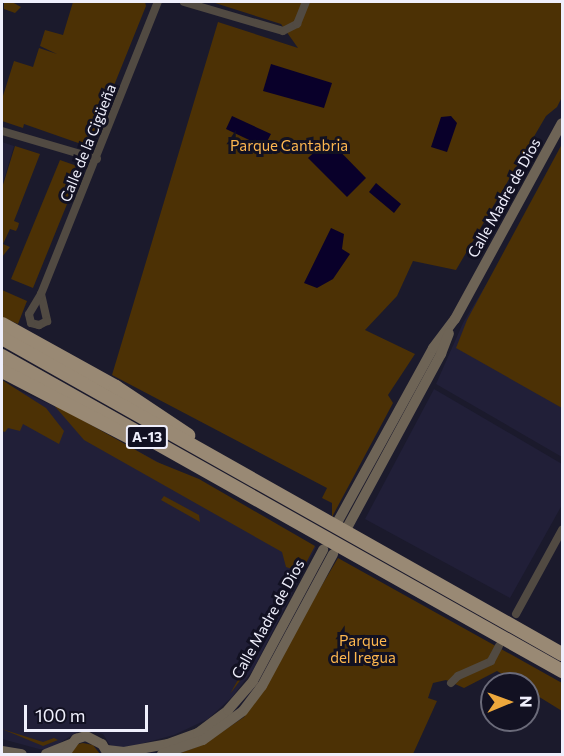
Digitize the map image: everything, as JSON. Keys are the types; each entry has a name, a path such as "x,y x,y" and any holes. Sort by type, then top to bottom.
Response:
{"highway":[{"path":"2,324 116,387 196,440 219,462"},
{"name":"A-13","path":"2,338 339,532 562,654"},
{"name":"A-13","path":"2,356 292,519 339,532 562,671"},
{"path":"2,371 245,498 292,519"}],"main road":[{"name":"Calle Madre de Dios","path":"339,532 433,348 455,319 562,123"},
{"name":"Calle Madre de Dios","path":"108,752 124,752 168,744 198,733 228,710 253,681 328,552 262,686 243,711 203,740 162,754"},
{"path":"65,754 76,739 86,736 98,740 108,752"},
{"path":"46,754 71,744"},
{"path":"2,751 22,754"}],"street":[{"name":"Calle de la Cigüeña","path":"41,294 158,2"},
{"path":"184,2 283,31 292,29 301,16 306,2"},
{"path":"2,131 97,159"},
{"path":"516,614 562,530"},
{"path":"451,682 458,676 491,661 499,646"}],"shaded area":[{"path":"271,64 332,83 324,108 263,91"},
{"path":"232,116 271,134 264,147 226,129"},
{"path":"451,116 457,123 447,152 431,147 441,117"},
{"path":"328,139 366,178 347,197 308,158"},
{"path":"2,142 14,146 2,186"},
{"path":"562,150 562,457 436,384 463,323 532,208"},
{"path":"376,183 401,204 394,213 369,192"},
{"path":"331,228 344,234 342,249 350,254 333,279 317,288 304,283"},
{"path":"2,383 52,405 316,547 253,670 232,697 208,719 174,735 121,749 110,745 103,734 82,729 50,749 39,749 2,739"},
{"path":"434,389 562,464 562,505 510,598 365,519"}],"green space":[{"path":"4,2 12,2 21,7 15,13 4,9"},
{"path":"73,2 145,2 146,6 92,140 84,145 24,124 23,128 2,121 2,99 14,61 33,67 39,48 57,54 40,46 45,30 63,35"},
{"name":"Parque Cantabria","path":"212,2 562,2 562,97 557,107 546,116 456,270 413,261 397,296 365,330 415,354 388,395 393,403 332,517 332,503 322,498 327,488 112,375 218,22 298,48 281,24"},
{"path":"562,144 562,408 456,348 467,320"},
{"path":"15,146 40,154 14,221 19,223 18,227 16,231 10,229 3,244 10,247 2,257 2,188"},
{"path":"60,160 77,166 80,172 33,288 11,279"},
{"path":"2,290 27,301 18,324 2,317"},
{"path":"2,380 46,408 64,431 59,444 23,424 20,431 8,428 5,432 2,431"},
{"path":"52,403 157,462 199,479 315,546 271,629 273,609 279,610 292,569 286,567 282,552 84,440"},
{"path":"164,496 199,515 200,522 161,500"},
{"name":"Parque del Iregua","path":"338,558 562,683 562,711 540,697 540,672 480,672 480,680 464,688 446,680 433,683 428,698 437,701 413,754 178,754 204,744 244,717"},
{"path":"264,633 266,637 251,666 230,694"},
{"path":"2,729 43,742 54,738 58,740 43,746"},
{"path":"78,744 93,745 100,754 69,754"}]}
